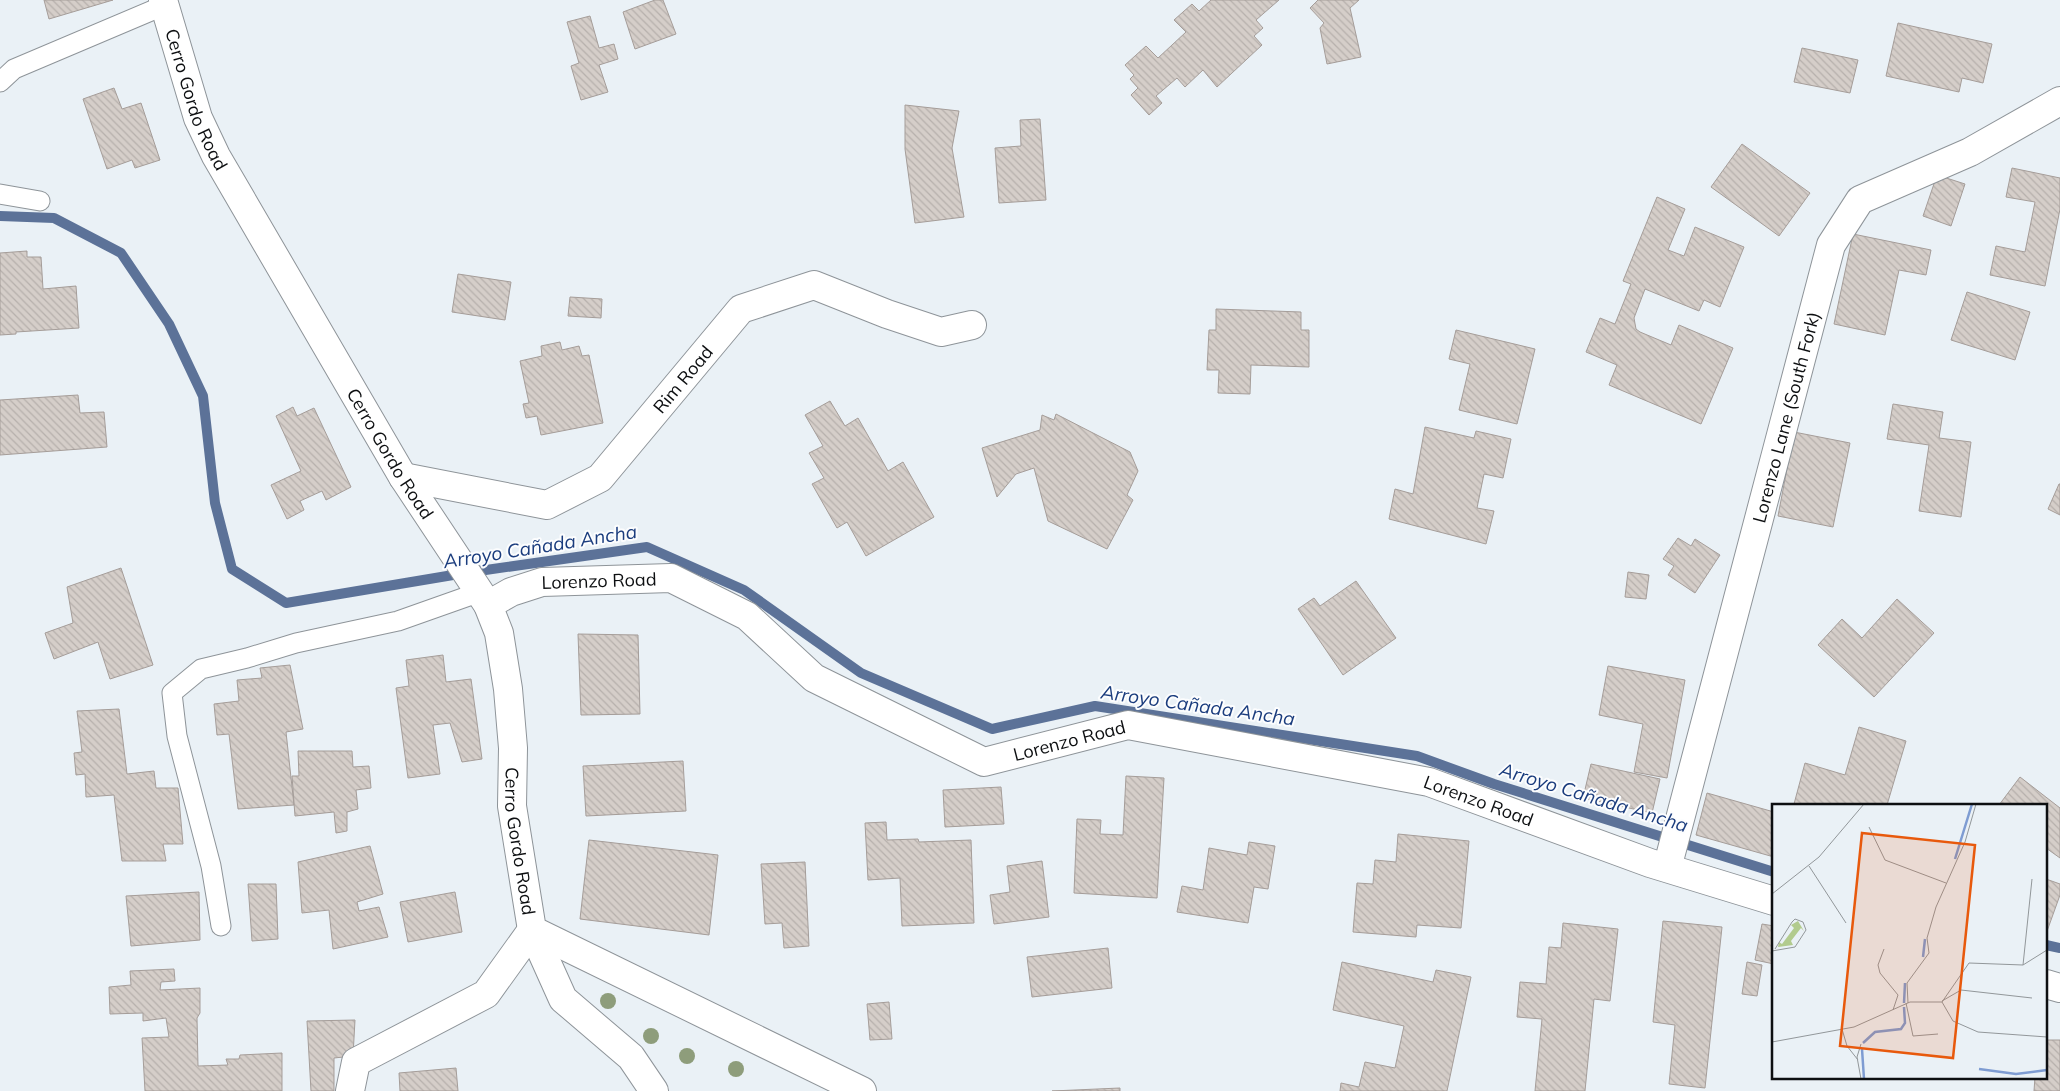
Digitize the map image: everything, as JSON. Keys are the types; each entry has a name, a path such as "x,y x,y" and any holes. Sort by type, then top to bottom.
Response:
{"street":[{"name":"Cerro Gordo Road","path":"164,3 198,118 216,156 403,477 484,599 499,633 508,689 513,748 512,806 532,930 563,999 631,1058 654,1091"},
{"name":"Lorenzo Lane (South Fork)","path":"1670,857 1831,245 1860,200 1970,152 2060,101"},
{"name":"Rim Road","path":"403,477 547,505 600,478 741,309 814,285 887,314 940,332 972,325"},
{"name":"Lorenzo Road","path":"484,599 542,582 671,578 747,616 814,678 984,762 1128,725 1429,782 1650,863 1772,900"},
{"name":"Cerro Gordo Road","path":"532,930 862,1091"},
{"path":"350,1091 356,1062 486,994 532,930"}],"lane":[{"path":"0,82 14,69 164,3"},
{"path":"0,194 40,201"},
{"path":"221,926 211,866 176,736 172,693 201,669 247,658 296,643 398,621 484,599"}],"building":[{"path":"44,0 113,0 49,19"},
{"path":"655,0 663,0 676,34 635,49 623,12"},
{"path":"1211,0 1279,0 1256,20 1263,28 1254,36 1262,45 1217,87 1203,70 1185,87 1177,78 1156,96 1162,103 1149,115 1131,95 1138,88 1130,79 1134,75 1125,65 1146,46 1158,58 1186,32 1174,20 1192,4 1199,11"},
{"path":"1318,0 1359,0 1350,8 1361,57 1327,64 1320,28 1324,23 1310,8"},
{"path":"590,16 599,48 614,44 618,59 599,65 608,92 581,100 571,66 579,63 567,22"},
{"path":"1898,23 1992,44 1983,83 1962,78 1959,92 1886,76"},
{"path":"1802,48 1858,60 1850,93 1794,82"},
{"path":"114,88 122,109 141,103 160,160 135,168 132,160 107,169 83,99"},
{"path":"905,105 959,111 952,148 964,217 915,223 905,149"},
{"path":"1040,119 1046,200 999,203 995,148 1021,146 1020,120"},
{"path":"1742,144 1810,193 1779,236 1711,187"},
{"path":"2012,168 2060,178 2060,209 2045,286 1990,275 1996,246 2025,252 2035,202 2006,197"},
{"path":"1937,175 1965,184 1951,226 1923,216"},
{"path":"1657,197 1685,209 1668,250 1684,256 1695,227 1744,247 1720,307 1704,300 1699,311 1645,289 1634,318 1636,329 1640,332 1671,345 1679,325 1733,348 1701,424 1609,385 1617,365 1586,352 1600,318 1615,324 1631,284 1623,281"},
{"path":"1853,234 1931,250 1926,275 1899,270 1885,335 1834,324"},
{"path":"27,251 27,257 41,257 43,289 76,286 79,328 16,332 16,334 0,335 0,253"},
{"path":"458,274 511,282 505,320 452,312"},
{"path":"1967,292 2030,312 2015,360 1951,340"},
{"path":"570,297 602,299 601,318 568,316"},
{"path":"1216,309 1301,312 1301,330 1309,330 1309,367 1251,365 1250,394 1218,393 1219,370 1207,370 1209,330 1216,330"},
{"path":"1456,330 1535,349 1517,424 1459,410 1470,364 1449,359"},
{"path":"560,342 562,350 579,346 582,356 589,355 603,423 541,435 537,416 526,418 523,404 529,403 520,361 542,356 541,346"},
{"path":"78,395 80,413 104,412 107,447 0,455 0,400"},
{"path":"830,401 845,426 858,418 888,471 903,462 934,517 866,556 847,522 837,528 812,484 824,478 809,453 823,446 805,415"},
{"path":"1893,404 1943,412 1939,438 1971,442 1961,517 1919,511 1929,445 1887,439"},
{"path":"293,407 297,416 314,408 351,487 326,500 322,491 300,501 304,510 287,519 271,485 301,471 276,416"},
{"path":"1056,414 1130,452 1138,471 1127,495 1133,500 1107,549 1048,521 1034,468 1016,474 997,497 982,448 1040,430 1042,415 1054,420"},
{"path":"1425,427 1474,438 1476,431 1511,439 1503,478 1484,474 1477,508 1494,511 1486,544 1389,519 1395,489 1413,494"},
{"path":"1794,432 1850,443 1833,527 1778,516"},
{"path":"2060,484 2060,515 2048,509"},
{"path":"1678,538 1691,546 1695,539 1720,555 1695,593 1668,575 1674,566 1663,559"},
{"path":"121,568 153,665 110,679 98,642 54,659 45,633 73,623 67,587"},
{"path":"1628,572 1649,575 1646,599 1625,597"},
{"path":"1356,581 1396,638 1343,675 1298,609 1314,598 1320,606"},
{"path":"1897,599 1934,633 1874,697 1818,645 1842,619 1862,638"},
{"path":"578,634 638,635 640,714 581,715"},
{"path":"443,655 446,682 471,679 482,759 462,762 450,723 433,725 440,774 408,778 396,688 409,686 406,660"},
{"path":"290,665 303,729 286,732 294,805 238,809 229,734 217,735 214,704 239,701 237,680 262,678 260,668"},
{"path":"1608,666 1685,680 1667,778 1634,772 1643,724 1599,715"},
{"path":"119,709 127,774 154,771 156,788 178,788 183,844 163,844 166,861 122,861 114,795 86,797 85,774 76,775 74,753 82,752 77,711"},
{"path":"1859,727 1906,741 1887,804 1794,804 1805,763 1845,775"},
{"path":"298,751 352,751 353,767 369,766 371,788 356,790 358,809 347,812 347,831 336,833 334,812 295,816 292,776 299,776"},
{"path":"683,761 686,811 586,816 583,766"},
{"path":"1591,764 1660,779 1652,813 1583,798"},
{"path":"1126,776 1164,778 1157,898 1074,893 1077,819 1101,820 1100,834 1123,835"},
{"path":"2020,777 2060,808 2060,858 2048,849 2048,804 2000,804"},
{"path":"1001,787 1004,824 945,827 943,790"},
{"path":"1707,793 1772,811 1772,856 1696,835"},
{"path":"886,822 887,840 918,839 919,842 971,840 974,923 902,926 900,878 868,880 865,823"},
{"path":"1398,834 1469,841 1461,928 1417,925 1416,937 1353,932 1357,883 1373,884 1375,860 1396,862"},
{"path":"589,840 718,855 709,935 580,919"},
{"path":"1249,842 1275,846 1268,889 1254,887 1248,923 1177,912 1182,886 1203,890 1209,848 1247,855"},
{"path":"370,846 383,894 357,902 359,911 379,907 388,937 333,949 329,910 302,913 298,862"},
{"path":"1042,861 1049,917 994,924 990,895 1010,892 1007,866"},
{"path":"805,862 809,946 784,948 782,923 765,924 761,864"},
{"path":"2048,880 2060,884 2060,895 2048,928"},
{"path":"248,884 276,884 278,939 252,941"},
{"path":"199,892 200,940 131,946 126,896"},
{"path":"455,892 462,932 408,942 400,902"},
{"path":"1663,921 1722,927 1705,1088 1669,1084 1675,1025 1653,1022"},
{"path":"1563,923 1618,929 1610,1001 1594,999 1585,1091 1535,1091 1542,1019 1517,1017 1520,982 1546,984 1549,947 1561,948"},
{"path":"1762,924 1772,926 1772,964 1755,960"},
{"path":"1108,948 1112,988 1032,997 1027,957"},
{"path":"1342,962 1433,982 1436,970 1471,977 1447,1091 1340,1091 1341,1083 1359,1087 1365,1062 1395,1068 1404,1026 1333,1010"},
{"path":"1747,962 1762,965 1757,996 1742,994"},
{"path":"174,969 175,981 161,982 160,990 200,988 200,1013 197,1018 198,1066 228,1065 226,1059 239,1059 240,1055 282,1053 282,1091 145,1091 142,1038 169,1037 166,1018 143,1021 143,1013 110,1014 109,987 131,985 130,971"},
{"path":"889,1002 892,1039 870,1040 867,1004"},
{"path":"355,1020 353,1056 334,1058 334,1091 311,1091 307,1021"},
{"path":"2048,1040 2060,1040 2060,1091 2034,1091 2035,1078 2048,1078"},
{"path":"456,1068 458,1091 400,1091 399,1073"},
{"path":"1120,1088 1120,1091 1052,1091"}],"waterway":[{"name":"Arroyo Cañada Ancha","path":"0,216 54,218 121,253 169,324 203,396 215,503 232,569 286,603 465,573 647,547 744,590 861,673 992,729 1095,706 1417,756 1494,784 1772,871"},
{"name":"Arroyo Cañada Ancha","path":"2048,945 2060,948"}]}
